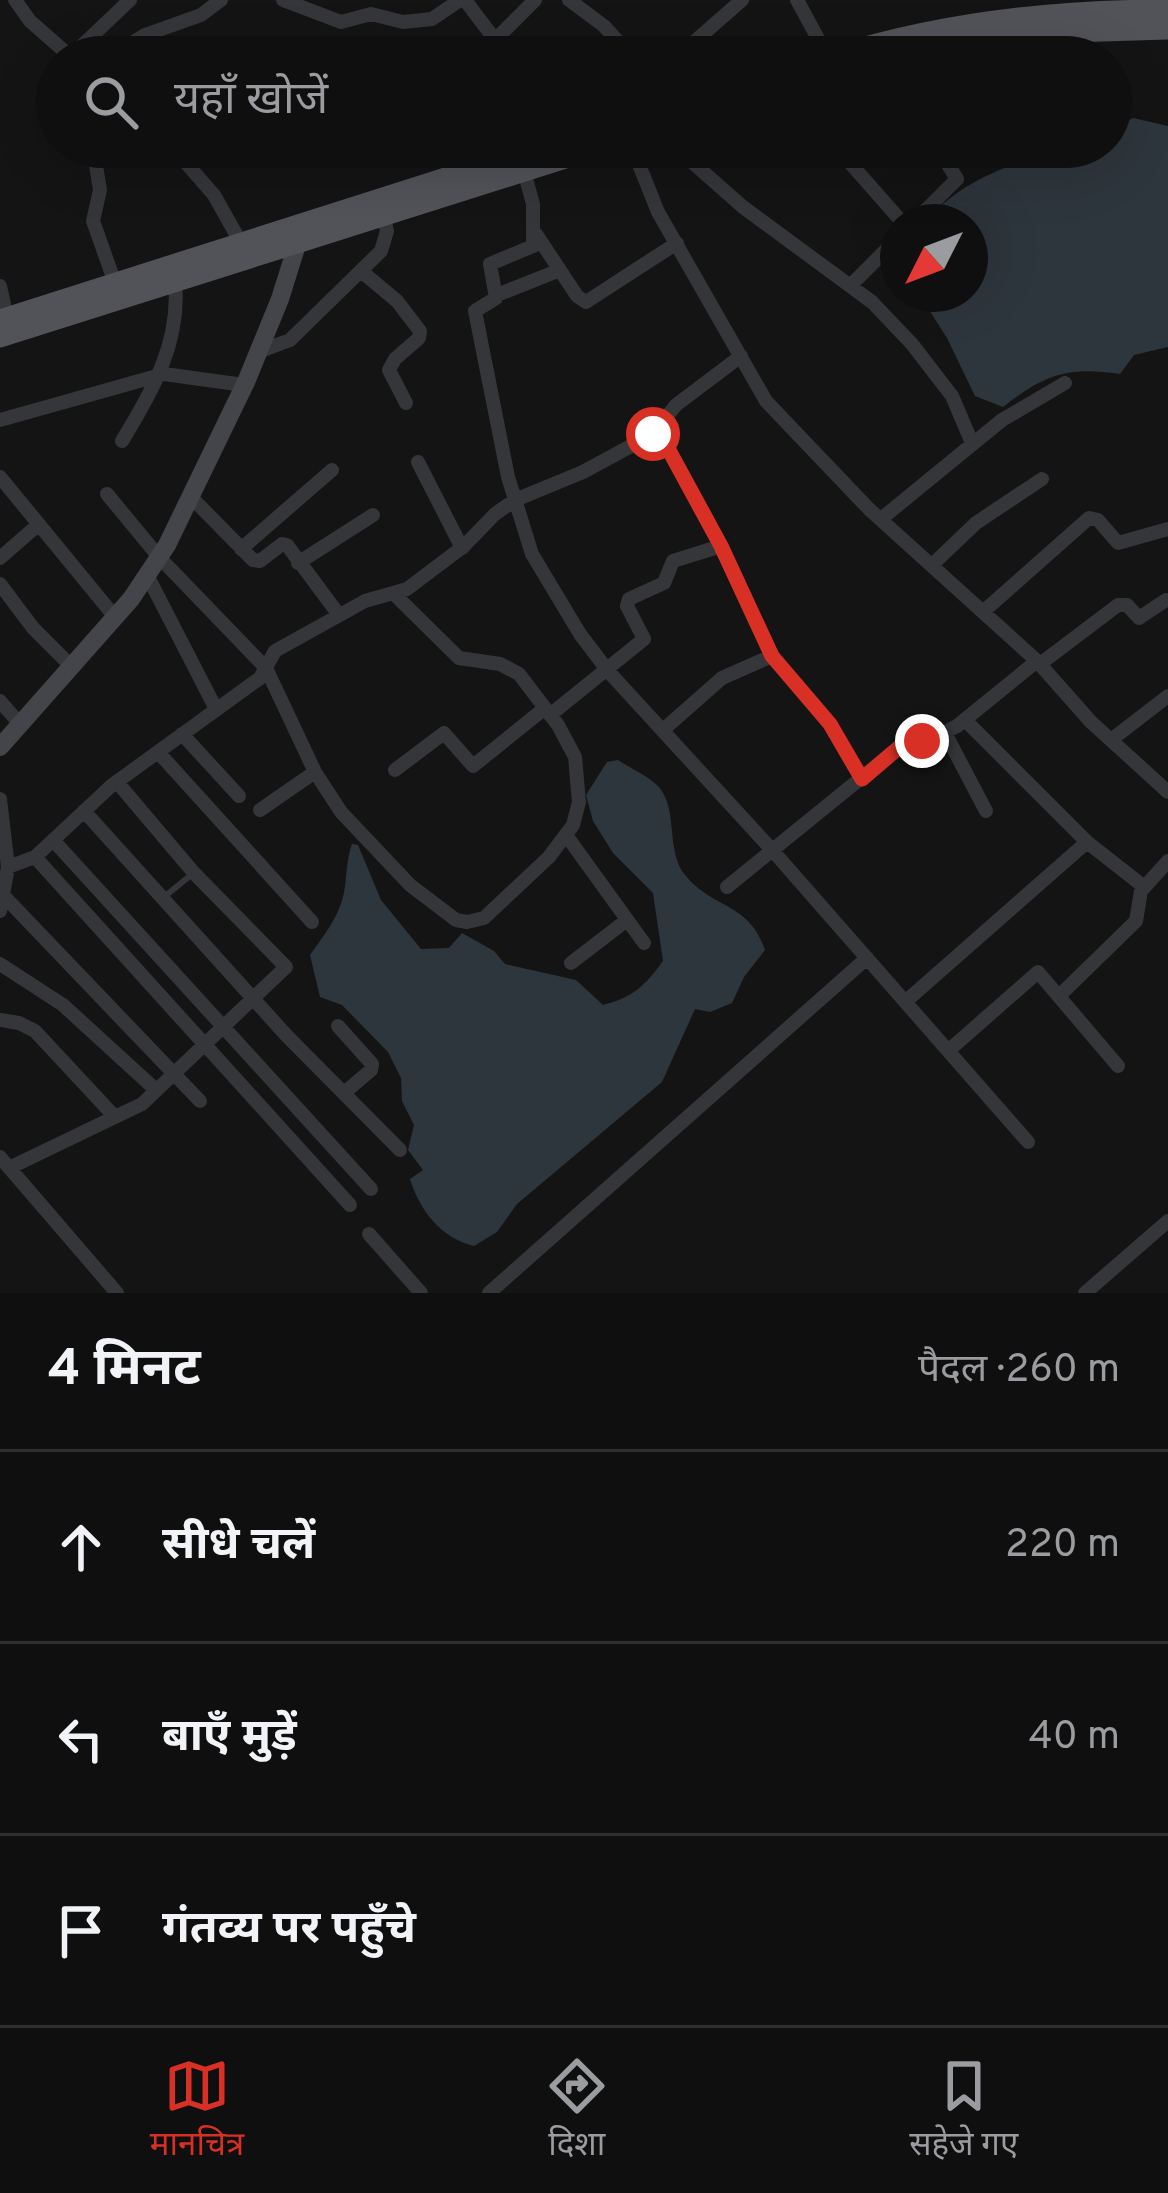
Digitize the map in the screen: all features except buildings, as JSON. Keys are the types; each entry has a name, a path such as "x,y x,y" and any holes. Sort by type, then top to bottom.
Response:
{"main road":[{"path":"912,36 977,23 1168,10"},
{"path":"1019,36 1083,15 1168,29"},
{"path":"2,325 241,243 504,168"},
{"path":"2,325 175,282 384,218 509,168"}],"street":[{"path":"15,0 48,36"},
{"path":"93,36 130,0"},
{"path":"143,36 202,15 220,0"},
{"path":"283,0 341,22 370,14 403,22 432,19 463,0 492,36"},
{"path":"499,36 536,0"},
{"path":"569,0 613,36"},
{"path":"701,36 742,0"},
{"path":"797,0 818,36"},
{"path":"96,168 100,190 93,221 115,283"},
{"path":"190,168 214,195 241,243"},
{"path":"496,295 490,264 533,246 533,203 523,168"},
{"path":"640,168 658,212 766,401 880,519 1038,662 1168,792"},
{"path":"698,168 872,302 952,396 972,443"},
{"path":"854,168 886,204"},
{"path":"932,204 957,179 950,168"},
{"path":"258,352 290,340 381,251 387,231 384,218"},
{"path":"0,747 115,617 159,557 244,385 305,223"},
{"path":"533,230 577,296 586,302 677,243"},
{"path":"850,286 880,256"},
{"path":"560,270 496,295 475,311 514,500 536,566 608,670 1028,1142"},
{"path":"361,271 397,301 420,332 389,370 406,403"},
{"path":"122,441 162,375 177,305 175,282"},
{"path":"0,286 2,325"},
{"path":"8,867 35,857 116,782 260,678 275,651 365,601 416,583 514,500 583,472 658,430 676,405 741,356"},
{"path":"0,420 162,375 184,374 244,385"},
{"path":"880,519 1002,420 1065,383"},
{"path":"658,430 721,546 772,656 830,724 862,779"},
{"path":"418,462 462,548"},
{"path":"241,549 332,470"},
{"path":"0,476 115,617"},
{"path":"932,565 976,523 1042,479"},
{"path":"107,494 159,557 266,668 315,772 374,850 456,920 484,918 566,835 579,802 575,757 518,674 500,664 459,658 394,594"},
{"path":"190,496 257,562 285,544 339,615"},
{"path":"298,562 373,515"},
{"path":"984,611 1089,518 1098,520 1115,541 1123,543 1168,529"},
{"path":"0,558 39,524"},
{"path":"395,770 444,733 473,766 644,640 627,606 629,599 664,583 673,561 721,546"},
{"path":"147,574 217,709"},
{"path":"0,584 33,628 71,666"},
{"path":"727,887 903,744 945,733 1123,603 1139,618 1166,600"},
{"path":"663,730 722,679 772,656"},
{"path":"1111,740 1168,696"},
{"path":"0,700 20,724"},
{"path":"964,720 1087,842 1143,886"},
{"path":"945,733 986,811"},
{"path":"182,734 239,796"},
{"path":"158,752 312,922"},
{"path":"260,810 315,772"},
{"path":"116,782 194,873 286,967 142,1104 5,1163 117,1293"},
{"path":"0,799 8,867 2,903 200,1101"},
{"path":"84,811 252,997 400,1150"},
{"path":"566,835 644,944"},
{"path":"53,840 371,1189"},
{"path":"905,1002 1087,842"},
{"path":"35,857 350,1205"},
{"path":"1059,996 1136,921 1143,886 1168,861"},
{"path":"572,963 627,920"},
{"path":"489,1293 867,958"},
{"path":"0,964 63,1005 156,1090"},
{"path":"948,1051 1037,972 1118,1066"},
{"path":"0,1020 19,1023 50,1043 115,1117"},
{"path":"338,1026 372,1064 344,1093"},
{"path":"1085,1293 1168,1221"},
{"path":"369,1234 421,1293"}],"lane":[{"path":"163,898 194,873"}],"shaded area":[{"path":"1132,118 1168,126 1168,347 1134,355 1120,374 1085,371 1057,376 1003,407 975,396 930,312 988,312 988,204 943,204 1005,168 1132,168"},
{"path":"618,760 654,782 664,795 675,854 685,875 750,923 765,950 732,1003 710,1012 695,1009 662,1082 517,1204 497,1232 474,1246 442,1230 420,1202 410,1179 423,1170 408,1150 414,1125 402,1101 401,1078 388,1052 342,1005 320,997 310,955 342,902 352,844 358,845 381,900 421,949 449,948 462,933 494,951 505,964 576,980 603,1005 630,994 663,961 653,893 613,853 593,821 586,795 607,762"}],"route":[{"path":"653,434 658,430 721,546 772,656 830,724 862,779 903,744 922,741"}]}
